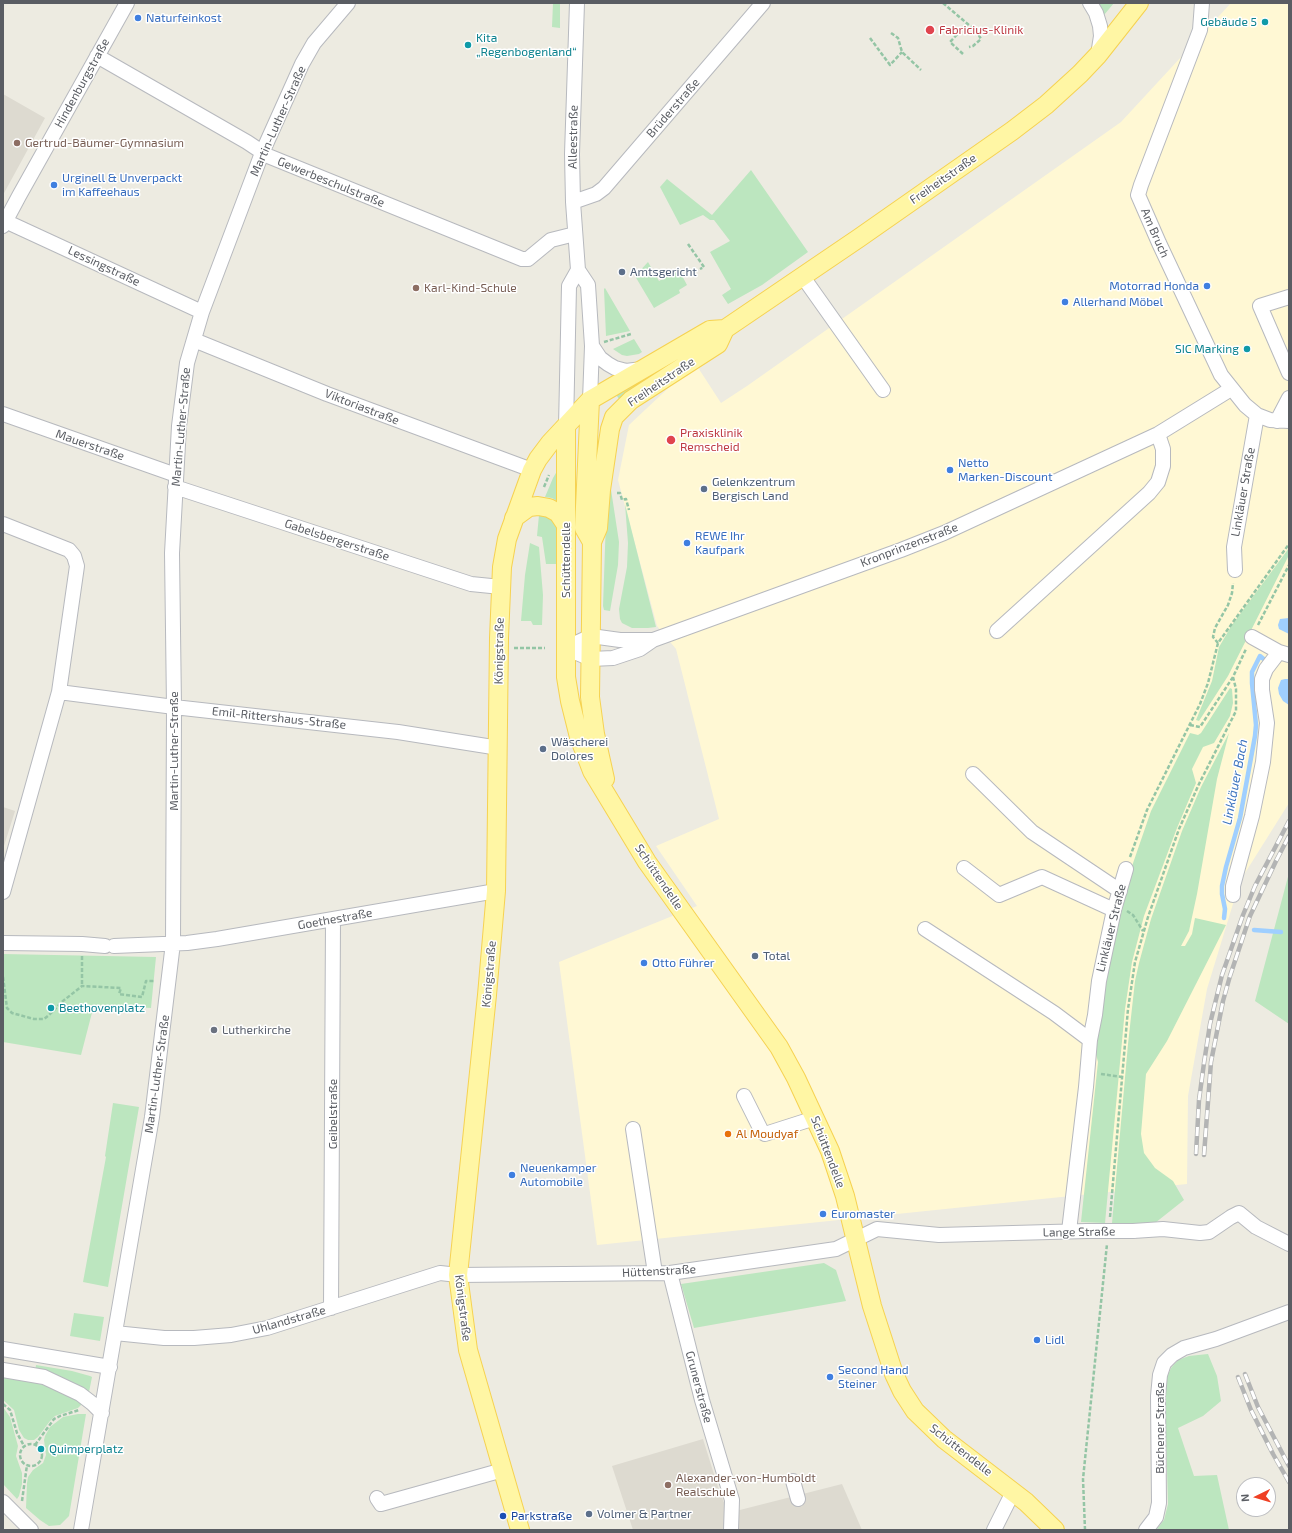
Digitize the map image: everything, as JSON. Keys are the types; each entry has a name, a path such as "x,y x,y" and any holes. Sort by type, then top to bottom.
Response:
{"main road":[{"name":"Freiheitstraße","path":"566,427 590,400 710,330 725,329 803,277 1012,131 1046,105 1080,74 1098,55 1139,3"},
{"name":"Freiheitstraße","path":"607,442 614,417 631,400 718,344 725,329"},
{"name":"Schüttendelle","path":"590,400 584,528 592,542"},
{"path":"566,427 588,431 614,417"},
{"name":"Königstraße","path":"520,1530 468,1350 458,1275 487,1002 496,891 501,587 503,556 514,518 532,470 542,452 566,427"},
{"name":"Schüttendelle","path":"566,427 566,677 579,737 592,771 648,862 779,1047 796,1078 830,1151 846,1196 872,1306 894,1374 902,1391 915,1411 944,1439 1014,1492 1056,1530"},
{"name":"Schüttendelle","path":"607,442 598,528 592,542 590,697 595,734 612,803"},
{"path":"514,518 529,507 538,506 549,508 558,513 566,525"}],"street":[{"name":"Hindenburgstraße","path":"4,223 127,3"},
{"name":"Martin-Luther-Straße","path":"82,1530 152,1117 173,943 174,707 172,553 179,426 187,363 202,312 262,153 302,64 314,43 348,3"},
{"name":"Alleestraße","path":"577,3 572,154 573,202 578,270 588,285 592,346 590,400"},
{"name":"Brüderstraße","path":"573,202 596,194 604,188 764,3"},
{"path":"1090,3 1096,12 1100,26 1101,36 1098,55"},
{"name":"Am Bruch","path":"1202,3 1200,30 1138,195 1217,368 1231,389 1257,415 1270,420 1283,421"},
{"name":"Gewerbeschulstraße","path":"97,56 240,138 262,153 522,259 528,259 551,240 575,234"},
{"name":"Lessingstraße","path":"4,223 202,312"},
{"path":"566,427 569,286 578,270"},
{"path":"803,277 883,390"},
{"path":"1289,297 1260,306 1289,373"},
{"name":"Viktoriastraße","path":"194,340 327,394 532,470"},
{"path":"592,346 600,358 615,368 626,371 646,368"},
{"name":"Kronprinzenstraße","path":"565,648 591,659 613,658 640,649 653,640 901,550 944,533 1158,434 1231,389"},
{"path":"1283,421 1289,398"},
{"name":"Mauerstraße","path":"3,414 176,481"},
{"name":"Linkläuer Straße","path":"1235,570 1234,547 1257,415"},
{"path":"997,631 1149,493 1158,482 1163,466 1163,450 1158,434"},
{"name":"Gabelsbergerstraße","path":"176,481 471,584 501,587"},
{"path":"3,524 70,550 74,556 77,566 59,692 3,892"},
{"path":"565,648 591,636"},
{"name":"Kronprinzenstraße","path":"591,636 629,640 653,640"},
{"path":"1233,895 1233,886 1252,816 1263,762 1267,723 1262,690 1262,679 1266,669 1284,654 1252,636"},
{"name":"Emil-Rittershaus-Straße","path":"59,692 174,707 398,732 498,748"},
{"path":"973,774 1032,832 1120,891"},
{"path":"964,868 1000,895 1042,877 1114,910"},
{"name":"Linkläuer Straße","path":"1069,1231 1090,1040 1099,981 1114,910 1126,869"},
{"name":"Goethestraße","path":"3,943 82,944 110,946 217,940 496,891"},
{"name":"Geibelstraße","path":"331,1308 333,920"},
{"path":"925,929 1054,1013 1090,1040"},
{"path":"744,1096 762,1132 765,1134 815,1118"},
{"path":"633,1129 655,1273"},
{"name":"Lange Straße","path":"856,1240 877,1229 939,1235 1163,1229 1200,1233 1209,1232 1239,1213 1256,1227 1289,1244"},
{"name":"Hüttenstraße","path":"458,1275 670,1273 836,1249 856,1240"},
{"name":"Uhlandstraße","path":"116,1333 164,1338 194,1338 231,1335 267,1328 440,1272 458,1275"},
{"name":"Grunerstraße","path":"670,1273 702,1400 732,1500 731,1530"},
{"name":"Büchener Straße","path":"1146,1530 1156,1517 1159,1503 1158,1396 1160,1375 1164,1363 1172,1354 1184,1348 1216,1339 1289,1312"},
{"path":"3,1348 110,1367"},
{"path":"3,1370 44,1378 62,1385 80,1394 102,1413"},
{"path":"377,1498 381,1504 503,1470"},
{"path":"793,1481 798,1499"},
{"path":"994,1530 1014,1492"},
{"path":"3,1502 30,1530"}],"path":[{"path":"943,3 978,32 981,40 969,47"},
{"path":"963,54 950,42 967,24"},
{"path":"891,33 899,38 902,52 921,70"},
{"path":"870,38 890,65 902,52"},
{"path":"688,244 704,267 700,269"},
{"path":"592,346 631,334"},
{"path":"544,490 553,469"},
{"path":"620,493 622,500 626,499 629,510"},
{"path":"1235,570 1232,593 1228,604 1215,628 1213,637 1218,642 1289,544"},
{"path":"1190,725 1200,727 1233,677 1252,636 1289,565"},
{"name":"Linkläuer Straße","path":"1126,869 1147,810 1190,725 1208,683 1218,642"},
{"path":"518,648 545,648"},
{"path":"1114,910 1124,909 1133,915 1144,932 1179,829 1199,784 1236,711 1236,689 1233,677"},
{"path":"82,944 82,986"},
{"path":"3,977 7,1008 12,1013 34,1019 44,1019 82,986 121,988 119,994 142,997 146,981 148,981"},
{"path":"1087,1071 1122,1077"},
{"path":"3,1404 10,1410 17,1433 24,1446"},
{"path":"35,1445 47,1427 54,1419 60,1416 91,1407 102,1413"},
{"path":"29,1444 40,1448 42,1454 38,1464 32,1466 22,1462 20,1456 24,1446 29,1444"},
{"path":"19,1519 27,1465"}],"shaded area":[{"path":"1231,3 1289,3 1289,803 1240,881 1207,989 1188,1096 1187,1184 597,1245 559,962 697,906 656,846 719,819 676,649 657,626 618,480 629,425 695,363 721,403 747,386 1121,122"},
{"name":"Gertrud-Bäumer-Gymnasium","path":"3,94 45,118 3,195"},
{"path":"3,807 15,811 3,849"},
{"name":"Alexander-von-Humboldt Realschule","path":"703,1439 728,1513 842,1484 862,1530 633,1530 612,1466"}],"green space":[{"path":"553,3 560,3 560,28 552,27"},
{"path":"1098,3 1114,3 1104,15"},
{"path":"751,170 808,252 762,285 728,304 722,295 731,289 710,252 730,241 714,220 710,220 703,215 680,225 660,187 667,179 712,215"},
{"path":"648,262 659,281 679,270 687,285 679,290 680,293 654,308 635,276"},
{"path":"605,288 630,331 606,336"},
{"path":"634,339 642,352 639,354 627,356 622,355 613,349"},
{"path":"705,342 619,399 615,393"},
{"path":"560,466 557,501 552,498 545,497"},
{"path":"610,483 619,542 618,565 610,611 604,610 603,606 606,519"},
{"path":"625,504 656,627 632,628 622,623 620,619 619,609 627,567 628,543"},
{"path":"539,515 552,519 557,527 558,542 556,564 546,564 542,537 537,536"},
{"path":"530,543 539,547 543,595 542,625 533,625 531,621 521,621 525,575"},
{"path":"1289,548 1289,555 1228,676 1199,721 1196,720 1212,681 1219,647 1232,625"},
{"path":"1230,688 1232,689 1233,703 1230,716 1214,743 1203,747 1192,769 1196,783 1177,828 1144,916 1132,962 1125,1009 1105,1223 1081,1222 1098,1062 1096,1054 1099,1024 1111,951 1131,869 1151,811 1190,733 1198,735 1201,733"},
{"path":"1229,733 1217,779 1189,931 1181,946 1185,946 1192,934 1195,918 1226,925 1167,1041 1146,1074 1141,1134 1144,1153 1155,1168 1173,1181 1184,1200 1155,1223 1112,1223 1128,1044 1135,981 1139,963 1151,919 1182,831 1201,787"},
{"path":"1289,873 1289,1024 1255,1001"},
{"name":"Beethovenplatz","path":"3,954 156,957 151,1008 94,1005 81,1055 3,1042"},
{"path":"113,1103 139,1107 108,1287 83,1282 106,1157"},
{"path":"824,1263 836,1270 846,1301 694,1328 681,1284"},
{"path":"74,1313 104,1317 100,1341 70,1336"},
{"path":"1208,1354 1217,1376 1221,1401 1203,1416 1178,1428 1194,1476 1217,1475 1229,1530 1156,1530 1164,1520 1168,1504 1165,1401 1167,1377 1171,1368 1178,1360 1189,1356"},
{"path":"36,1365 72,1371 92,1377 89,1392 78,1386 35,1372"},
{"path":"3,1377 35,1380 77,1400 82,1404 78,1408 55,1416 38,1437 34,1440 28,1440 24,1438 19,1430 14,1410 3,1400"},
{"path":"3,1407 10,1417 18,1446 16,1456 22,1473 22,1484 17,1499 3,1484"},
{"path":"86,1414 69,1516 60,1525 49,1526 26,1508 28,1477 33,1470 43,1463 46,1455 44,1440 50,1427 63,1417"}],"water":[{"path":"1289,618 1289,634 1279,629 1278,625 1280,619"},
{"path":"1289,679 1289,705 1283,701 1279,694 1278,688 1281,680"}],"waterway":[{"name":"Linkläuer Bach","path":"1224,918 1225,909 1222,886 1240,818 1255,736 1256,725 1252,672 1260,656 1266,661"},
{"name":"Linkläuer Bach","path":"1254,930 1281,932"}],"railway":[{"path":"1196,1154 1199,1100 1204,1063 1210,1024 1222,975 1255,886 1289,821"},
{"path":"1204,1155 1211,1062 1223,1001 1250,916 1289,836"},
{"path":"1245,1374 1258,1407 1289,1466"},
{"path":"1238,1377 1251,1410 1289,1482"}],"place":[{"name":"Naturfeinkost","path":"138,18"},
{"name":"Gebäude 5","path":"1265,22"},
{"name":"Fabricius-Klinik","path":"930,30"},
{"name":"Kita „Regenbogenland“","path":"468,45"},
{"name":"Gertrud-Bäumer-Gymnasium","path":"17,143"},
{"name":"Urginell & Unverpackt im Kaffeehaus","path":"54,185"},
{"name":"Amtsgericht","path":"622,272"},
{"name":"Motorrad Honda","path":"1207,286"},
{"name":"Karl-Kind-Schule","path":"416,288"},
{"name":"Allerhand Möbel","path":"1065,302"},
{"name":"SIC Marking","path":"1247,349"},
{"name":"Praxisklinik Remscheid","path":"671,440"},
{"name":"Netto Marken-Discount","path":"950,470"},
{"name":"Gelenkzentrum Bergisch Land","path":"704,489"},
{"name":"REWE Ihr Kaufpark","path":"687,543"},
{"name":"Wäscherei Dolores","path":"543,749"},
{"name":"Total","path":"755,956"},
{"name":"Otto Führer","path":"644,963"},
{"name":"Beethovenplatz","path":"51,1008"},
{"name":"Lutherkirche","path":"214,1030"},
{"name":"Al Moudyaf","path":"728,1134"},
{"name":"Neuenkamper Automobile","path":"512,1175"},
{"name":"Euromaster","path":"823,1214"},
{"name":"Lidl","path":"1037,1340"},
{"name":"Second Hand Steiner","path":"830,1377"},
{"name":"Quimperplatz","path":"41,1449"},
{"name":"Alexander-von-Humboldt Realschule","path":"668,1485"},
{"name":"Volmer & Partner","path":"589,1514"},
{"name":"Parkstraße","path":"503,1516"}]}
